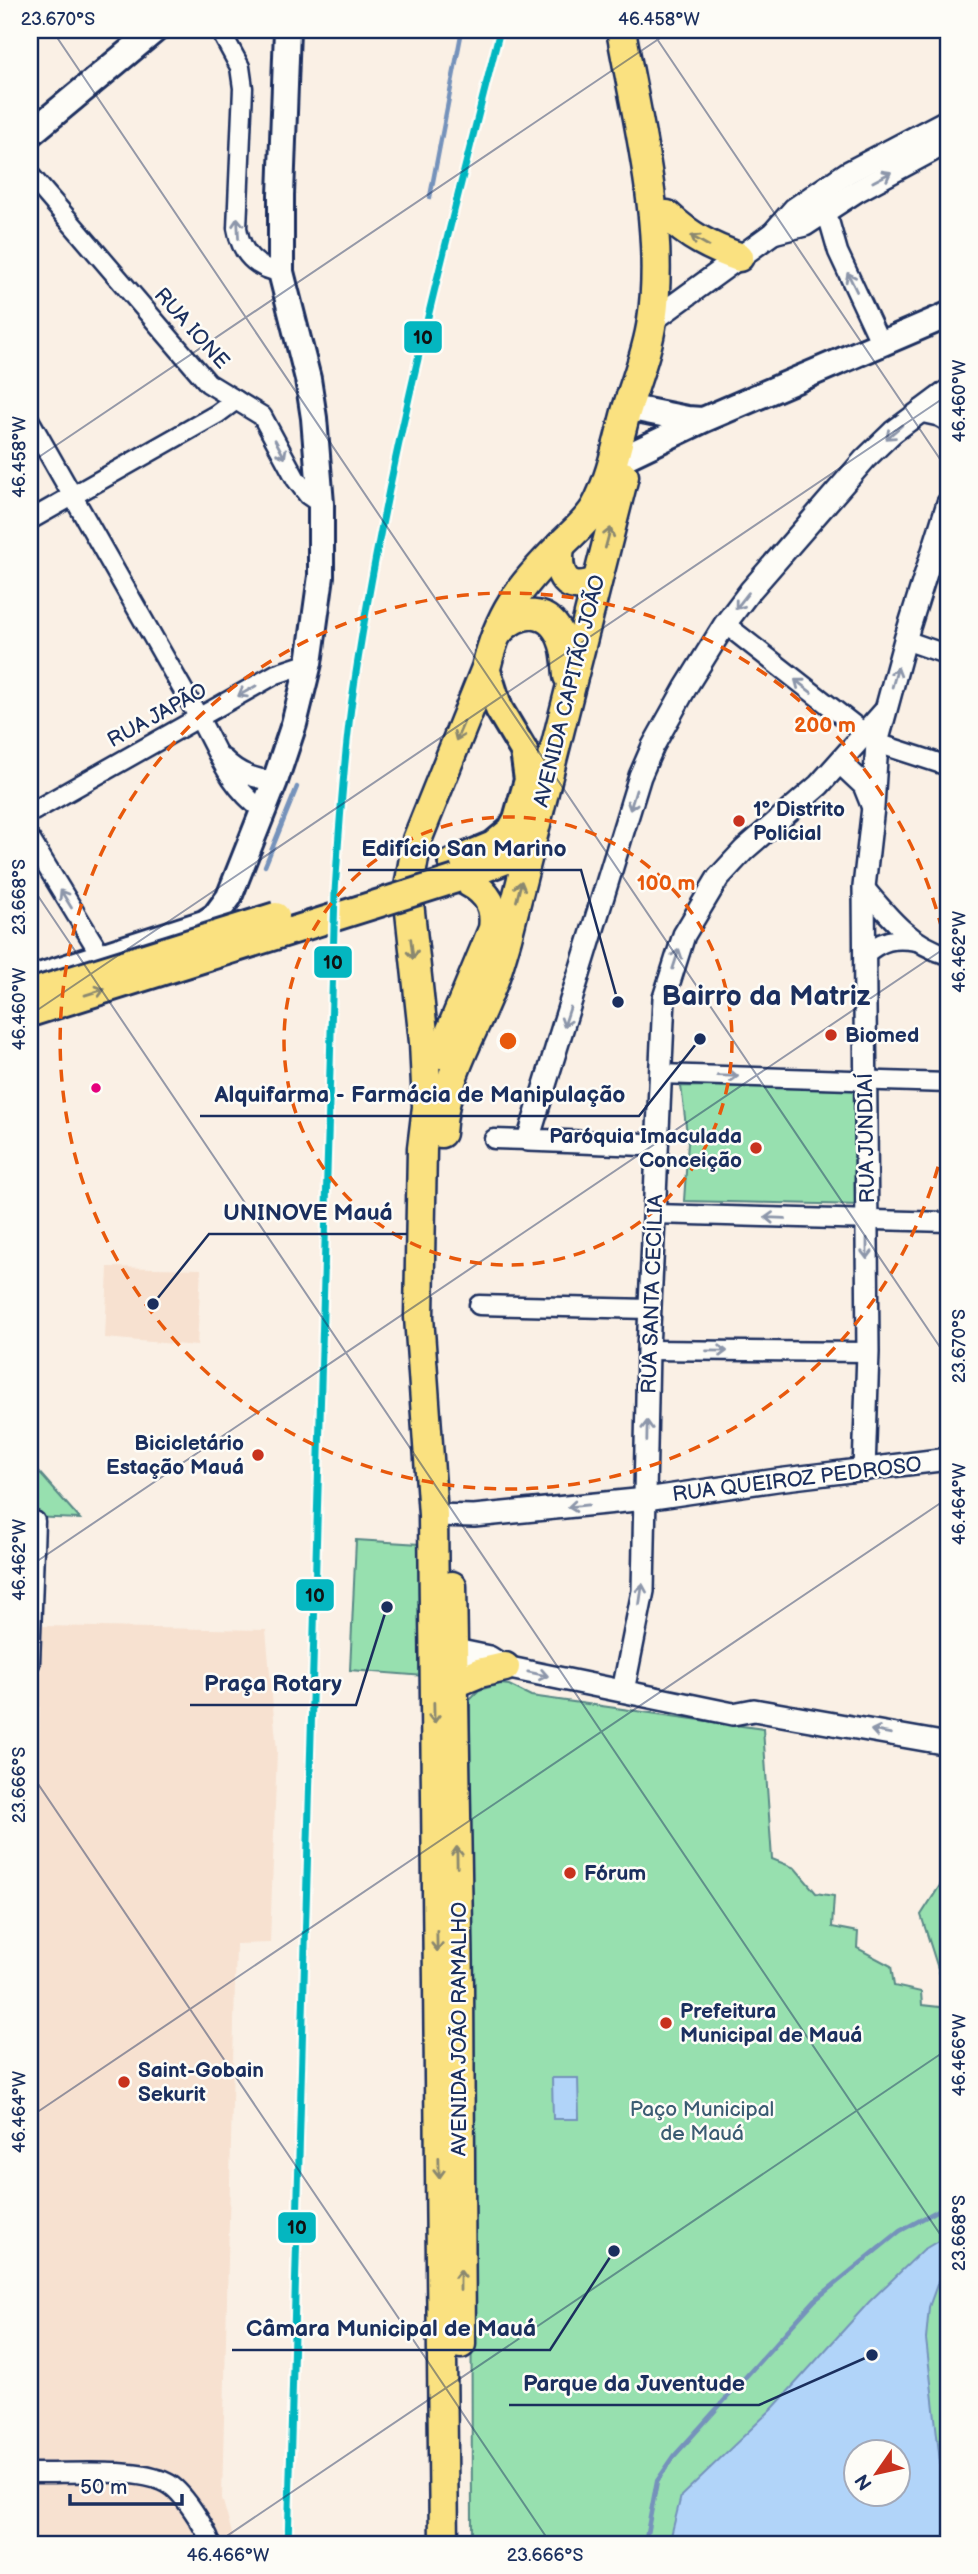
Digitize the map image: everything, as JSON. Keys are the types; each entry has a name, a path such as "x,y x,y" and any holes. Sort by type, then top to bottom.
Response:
{"highway":[{"name":"AVENIDA CAPITÃO JOÃO","path":"441,1515 419,1317 422,1148 427,1107 424,1042 408,910 411,866 425,816 486,668 493,639 515,596 584,521 597,503 660,315 653,223 621,30"},
{"name":"AVENIDA CAPITÃO JOÃO","path":"441,1515 435,1303 442,1123 455,1068 494,980 642,410 660,315 667,215 637,30"},
{"path":"667,215 694,239 739,257"},
{"path":"560,546 558,562 561,574 568,583 585,586 597,580"},
{"path":"493,639 504,625 517,616 538,616 557,630 566,655 568,699"},
{"path":"486,668 506,645 525,630 534,629 554,635 566,655"},
{"path":"427,1107 448,1035 493,929 495,917 492,904 484,892 456,873"},
{"name":"AVENIDA JOÃO RAMALHO","path":"441,1515 434,1569 444,1647 455,1683 461,2544"},
{"name":"AVENIDA JOÃO RAMALHO","path":"441,1515 444,1647 443,2544"},
{"path":"455,1683 479,1673 505,1667"}],"main road":[{"path":"30,117 135,30"},
{"path":"30,134 155,30"},
{"path":"30,979 204,923 215,916 229,897 275,781 294,724 309,663 321,576 321,504 312,405 281,272 287,30"},
{"path":"630,455 703,420 948,315"},
{"path":"642,410 703,420"},
{"path":"30,1013 456,873 511,830 517,819 528,780 524,751 499,709 486,668"},
{"path":"30,993 509,859 532,839"}],"street":[{"path":"220,30 240,67 243,88 237,228 239,242 253,261 263,268 281,272"},
{"path":"660,315 773,233 818,204 847,173 948,120"},
{"path":"818,204 857,191 948,142"},
{"name":"RUA IONE","path":"30,175 208,383 262,416 296,480 308,495 321,504"},
{"path":"818,204 830,224 838,252 881,344"},
{"path":"799,217 838,252"},
{"path":"528,1140 640,776 660,734 725,624 777,559 865,459 893,432 948,391"},
{"path":"30,520 217,414 236,400"},
{"path":"921,411 948,420"},
{"path":"30,421 199,718 226,772 237,788 262,811"},
{"name":"RUA JUNDIAÍ","path":"864,1470 868,1352 864,887 873,807 871,739 885,711 948,503"},
{"path":"725,624 871,739 948,766"},
{"path":"905,640 948,655"},
{"name":"RUA JAPÃO","path":"30,813 276,674 309,663"},
{"name":"RUA SANTA CECÍLIA","path":"819,785 847,769 871,739"},
{"name":"RUA SANTA CECÍLIA","path":"623,1691 643,1591 648,1350 664,998 684,935 718,878 744,850 871,739"},
{"path":"219,754 239,772 275,781"},
{"path":"847,769 864,785 873,807"},
{"path":"30,839 102,957"},
{"path":"864,887 896,924 916,941 948,955"},
{"path":"864,955 886,940 899,938 916,941"},
{"path":"660,1074 948,1083"},
{"path":"494,1139 657,1145"},
{"path":"654,1214 948,1222"},
{"path":"479,1305 650,1309"},
{"path":"648,1350 868,1352"},
{"name":"RUA QUEIROZ PEDROSO","path":"441,1515 474,1516 646,1499 948,1459"},
{"path":"30,1663 32,1520"},
{"path":"444,1647 489,1657 505,1667 733,1714 754,1710 948,1744"},
{"path":"30,2473 136,2475 168,2483 195,2512 211,2544"}],"shaded area":[{"path":"108,1267 201,1269 197,1346 105,1338"},
{"name":"Saint-Gobain Sekurit","path":"41,1626 266,1630 277,1751 270,1943 236,1944 222,2498 235,2544 30,2544 30,1919 36,1918"}],"green space":[{"path":"681,1086 861,1087 862,1205 684,1201 688,1142"},
{"path":"30,1462 80,1519 30,1517"},
{"path":"356,1540 420,1544 424,1676 350,1670"},
{"name":"Paço Municipal de Mauá","path":"500,1684 509,1685 531,1696 763,1729 772,1859 795,1868 816,1893 834,1896 832,1927 858,1932 857,1948 891,1966 894,1986 921,1992 922,2005 948,2008 948,2544 472,2544 470,1699 479,1690"},
{"path":"948,1873 948,1977 941,1978 921,1915"}],"water":[{"path":"552,2078 578,2078 579,2119 553,2119"},
{"path":"948,2235 948,2268 938,2282 929,2307 926,2339 946,2514 944,2544 669,2544 681,2496 774,2407 869,2302 923,2250"}],"waterway":[{"path":"430,197 462,30"},
{"path":"265,866 297,787"},
{"path":"645,2544 657,2481 675,2455 815,2300 900,2231 948,2205"}],"transit line":[{"name":"10","path":"288,2544 335,892 342,800 351,707 364,621 397,451 436,282 500,30"}],"place":[{"name":"1º Distrito Policial","path":"739,821"},
{"name":"Edifício San Marino","path":"618,1002"},
{"name":"Biomed","path":"831,1035"},
{"name":"Alquifarma - Farmácia de Manipulação","path":"700,1039"},
{"name":"Paróquia Imaculada Conceição","path":"756,1148"},
{"name":"UNINOVE Mauá","path":"153,1304"},
{"name":"Bicicletário Estação Mauá","path":"258,1455"},
{"name":"Praça Rotary","path":"387,1607"},
{"name":"Fórum","path":"570,1873"},
{"name":"Prefeitura Municipal de Mauá","path":"666,2023"},
{"name":"Saint-Gobain Sekurit","path":"124,2082"},
{"name":"Câmara Municipal de Mauá","path":"614,2251"},
{"name":"Parque da Juventude","path":"872,2355"}],"district":[{"name":"Bairro da Matriz","path":"766,995"}]}
